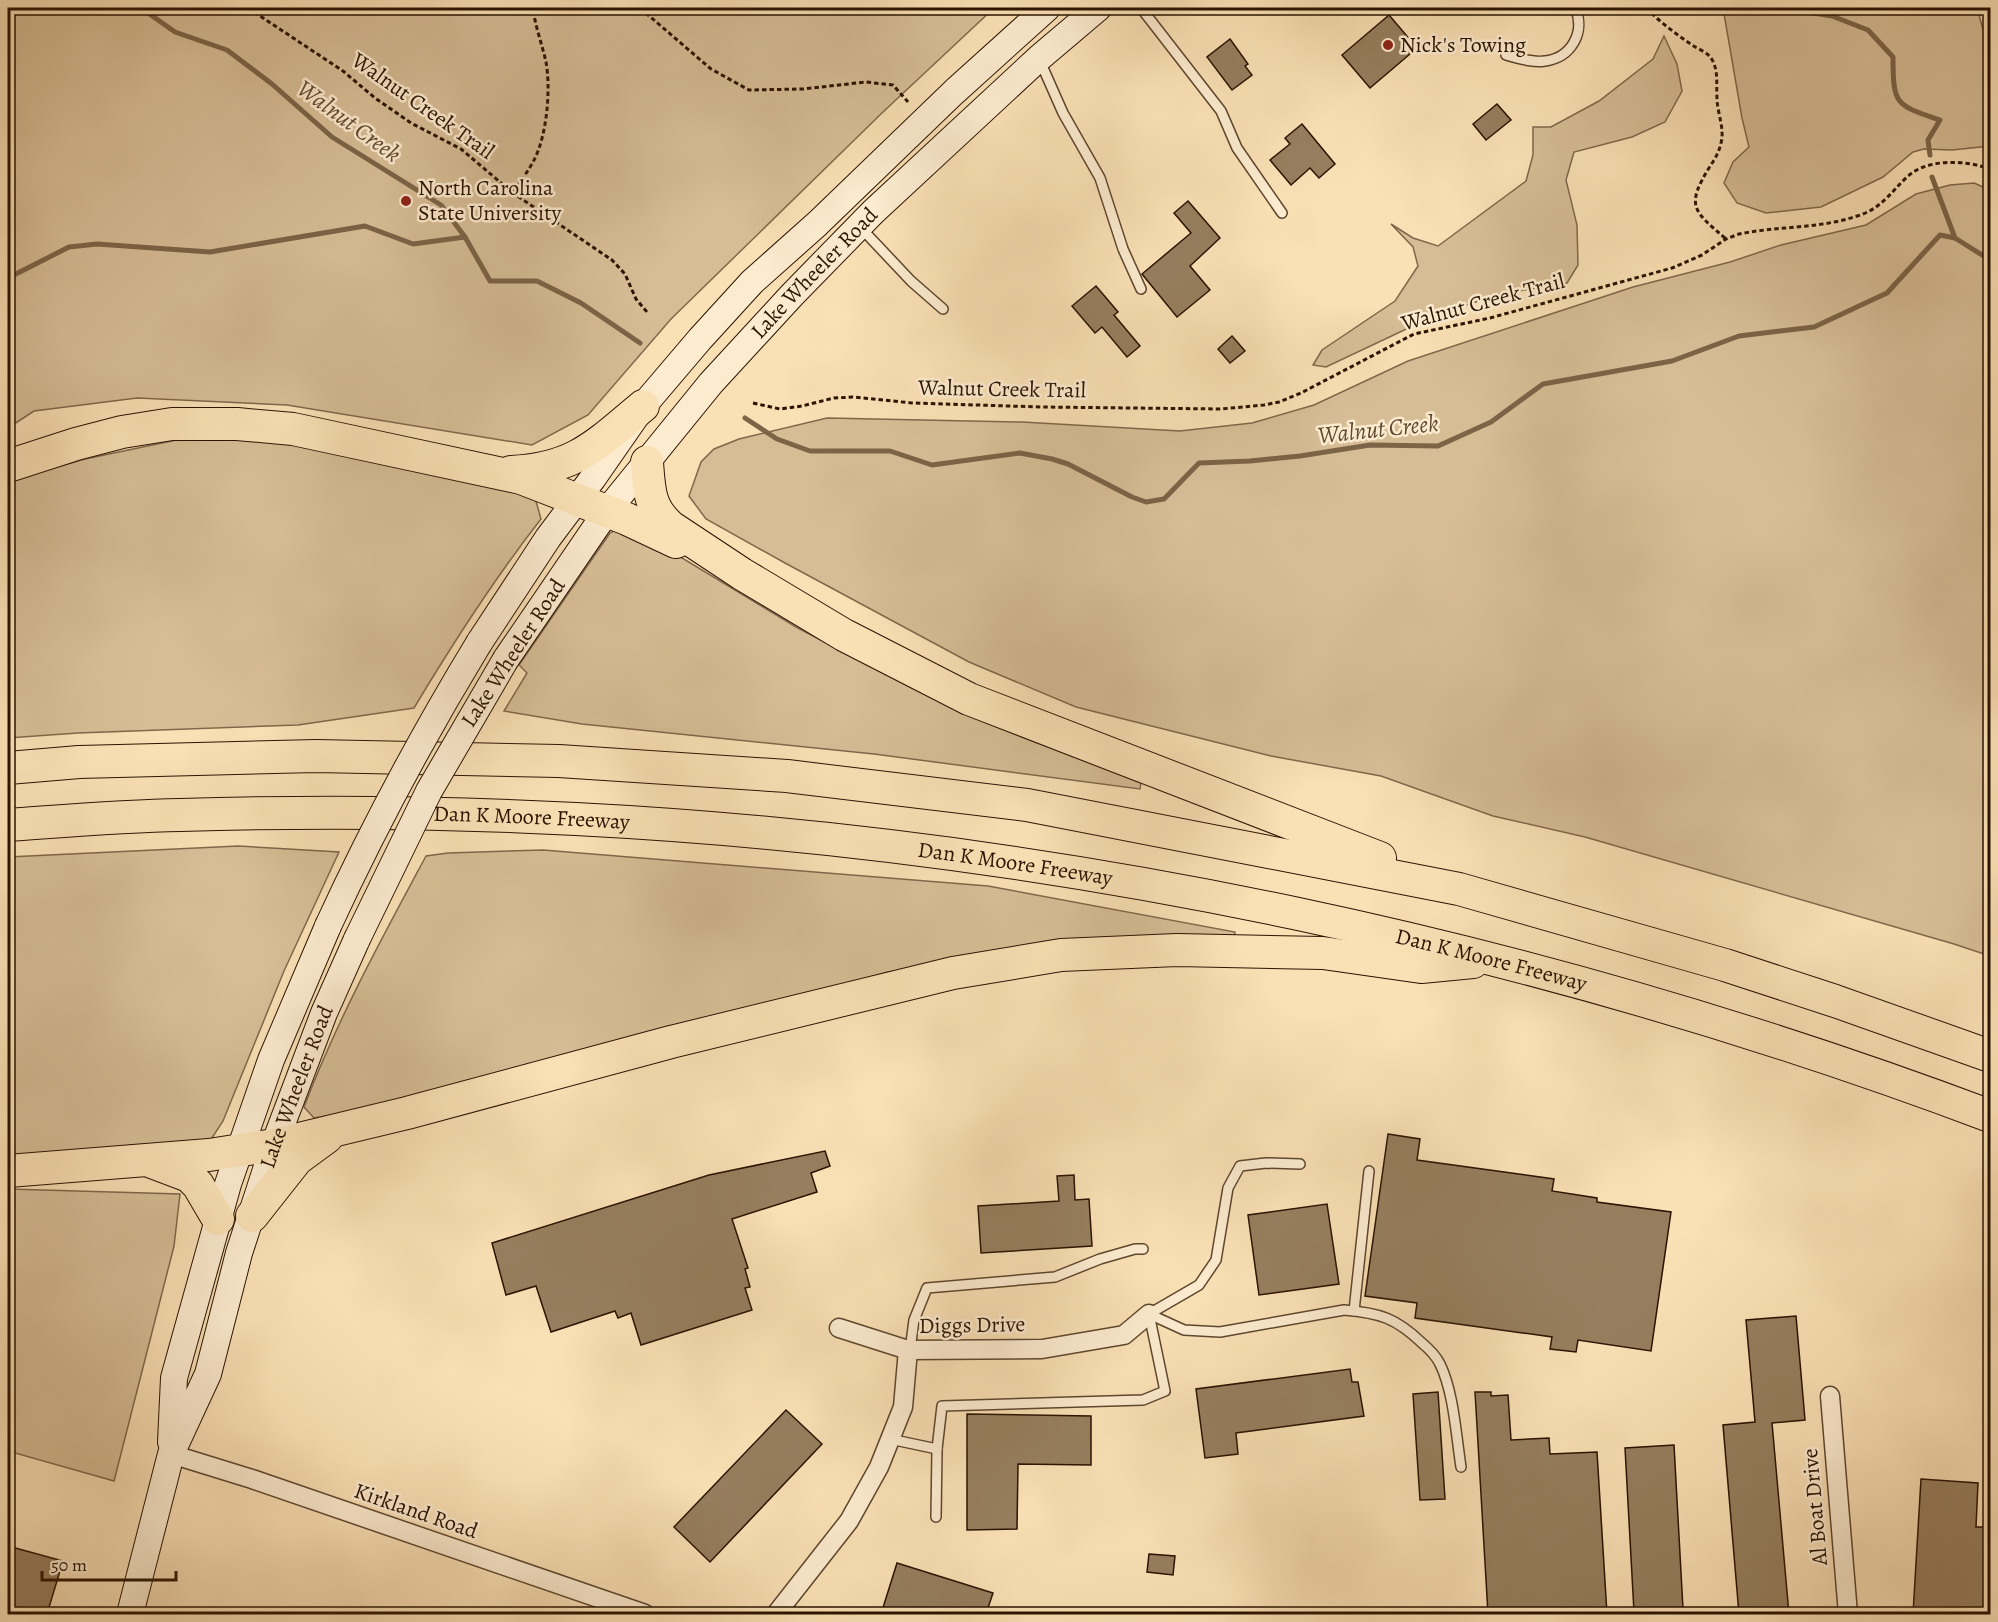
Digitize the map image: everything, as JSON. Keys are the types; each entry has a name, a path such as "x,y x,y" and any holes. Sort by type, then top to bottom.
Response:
{"highway":[{"path":"499,473 546,469 577,458 643,406"},
{"path":"8,466 76,444 122,432 172,423 237,424 293,429 521,478 627,519 742,574"},
{"path":"647,462 650,496 660,518 742,574 844,635 969,699 1459,889"},
{"path":"8,768 79,762 316,756 559,761 787,776 1027,805 1459,889 1725,965 1990,1056"},
{"name":"Dan K Moore Freeway","path":"8,825 179,815 401,813 578,819 716,829 844,842 1104,876 1257,905 1418,940 1597,986 1901,1083 1990,1116"},
{"path":"8,1171 149,1160 274,1145 671,1042 941,976 1061,955 1177,950 1323,953 1421,967 1495,959"},
{"path":"252,1216 297,1159 336,1130"},
{"path":"149,1160 189,1176 198,1185 218,1219"}],"main road":[{"name":"Lake Wheeler Road","path":"171,1455 174,1378 238,1150 271,1060 360,855 435,715 548,538 643,406 700,339 752,282 1047,8"},
{"name":"Lake Wheeler Road","path":"130,1614 171,1455 208,1374 239,1253 274,1145 324,1013 357,939 429,791 506,659 608,512 711,383 792,295 859,227 1039,58 1098,8"}],"street":[{"name":"Diggs Drive","path":"776,1614 849,1521 879,1467 903,1407 909,1350 1042,1349 1124,1335 1149,1314"},
{"path":"839,1328 909,1350"},
{"name":"Al Boat Drive","path":"1830,1396 1848,1614"},
{"name":"Kirkland Road","path":"171,1455 252,1479 645,1614"}],"lane":[{"path":"1141,8 1221,111 1237,148 1282,213"},
{"path":"1506,56 1542,62 1566,53 1574,44 1578,32 1580,21 1575,8"},
{"path":"1039,58 1063,113 1100,178 1123,249 1141,289"},
{"path":"859,227 910,281 944,309"},
{"path":"1149,1314 1199,1285 1216,1260 1228,1188 1240,1166 1266,1163 1300,1164"},
{"path":"1354,1311 1369,1171"},
{"path":"909,1350 914,1320 927,1288 1055,1277 1100,1259 1134,1249 1143,1249"},
{"path":"1149,1314 1184,1330 1220,1332 1344,1310 1390,1318 1406,1327 1440,1362 1448,1388 1461,1467"},
{"path":"936,1517 942,1406 1143,1400 1165,1391 1163,1371 1149,1314"},
{"path":"890,1439 938,1449"}],"path":[{"name":"Walnut Creek Trail","path":"248,8 343,71 375,98 411,123 461,149 513,193 620,267 636,299 647,312"},
{"path":"513,193 534,160 542,139 546,113 548,82 546,63 533,8"},
{"path":"640,8 711,69 749,90 803,89 866,82 893,85 908,102"},
{"path":"1646,8 1658,20 1711,57 1715,68 1722,139 1719,152 1698,185 1695,204 1709,224 1726,239"},
{"name":"Walnut Creek Trail","path":"753,403 780,409 834,398 853,397 912,403 1221,409 1279,402 1301,393 1414,334 1490,318 1672,268 1702,255 1726,239 1746,232 1859,216 1883,202 1912,173 1930,165 1961,163 1990,169"}],"shaded area":[{"name":"North Carolina State University","path":"8,8 994,8 883,112 671,319 588,415 532,445 287,405 137,398 34,411 8,428"},
{"path":"1723,8 1977,8 1989,51 1990,146 1952,150 1924,149 1913,152 1883,177 1821,207 1766,213 1737,203 1724,183 1733,162 1749,147"},
{"path":"1664,36 1677,64 1682,91 1665,122 1632,137 1574,152 1566,180 1577,225 1578,265 1567,283 1500,294 1436,315 1326,367 1313,365 1322,350 1395,301 1418,266 1413,247 1391,224 1413,238 1438,246 1526,181 1533,155 1533,127 1551,127 1599,101 1653,59"},
{"path":"1974,183 1990,190 1990,956 1585,837 1493,816 1381,776 1271,756 1076,707 969,662 785,563 706,519 689,496 701,462 714,449 739,439 827,418 1022,422 1180,431 1252,423 1314,405 1408,361 1633,287 1730,262 1781,245 1866,225 1916,194 1950,185"},
{"path":"191,437 292,441 534,494 541,519 475,612 414,708 298,725 78,733 8,738 8,481 85,459"},
{"path":"619,528 664,547 796,627 910,687 1025,738 1141,783 1140,789 874,754 582,724 504,711 527,673 519,665 610,533"},
{"path":"238,846 339,852 284,971 223,1121 210,1141 8,1156 8,857"},
{"path":"543,850 988,886 1235,932 1234,939 1056,947 888,972 752,1010 352,1112 314,1118 304,1107 317,1075 361,980 426,856 448,853"},
{"path":"8,1189 180,1194 174,1246 114,1481 8,1451"}],"building":[{"path":"1389,15 1417,48 1370,88 1342,55"},
{"path":"1230,39 1248,64 1245,66 1252,75 1232,90 1207,57"},
{"path":"1497,104 1511,120 1486,140 1473,124"},
{"path":"1302,124 1335,164 1319,178 1310,168 1291,185 1270,160 1290,144 1285,138"},
{"path":"1188,201 1220,238 1190,266 1210,290 1177,317 1142,274 1191,233 1174,213"},
{"path":"1096,286 1118,312 1114,315 1140,346 1127,357 1102,327 1095,333 1072,306"},
{"path":"1232,336 1245,351 1230,363 1218,349"},
{"path":"1388,1134 1420,1139 1417,1160 1554,1179 1552,1191 1597,1198 1597,1202 1671,1212 1651,1351 1578,1340 1576,1352 1550,1349 1552,1337 1415,1318 1417,1303 1365,1296"},
{"path":"825,1151 830,1166 811,1173 817,1192 732,1219 748,1268 745,1269 750,1287 745,1288 752,1310 641,1345 631,1313 618,1318 615,1311 551,1332 536,1286 506,1295 492,1243 709,1175"},
{"path":"1074,1175 1075,1200 1089,1199 1092,1246 981,1253 978,1206 1059,1201 1057,1176"},
{"path":"1327,1204 1339,1284 1259,1295 1248,1215"},
{"path":"1796,1316 1805,1420 1772,1423 1789,1614 1739,1614 1723,1425 1755,1422 1746,1320"},
{"path":"1350,1369 1352,1382 1358,1382 1364,1416 1236,1433 1238,1454 1205,1458 1196,1389"},
{"path":"1438,1392 1445,1499 1420,1500 1413,1394"},
{"path":"1475,1392 1491,1392 1491,1396 1508,1395 1511,1440 1549,1438 1550,1454 1597,1452 1607,1614 1488,1614"},
{"path":"786,1410 822,1444 710,1562 674,1527"},
{"path":"967,1414 1091,1416 1091,1465 1018,1464 1017,1529 967,1530"},
{"path":"1674,1445 1683,1609 1634,1612 1625,1448"},
{"path":"1921,1479 1978,1483 1976,1527 1988,1527 1983,1614 1913,1614"},
{"path":"8,1546 63,1561 47,1614 8,1614"},
{"path":"1149,1554 1175,1556 1173,1575 1147,1572"},
{"path":"897,1563 993,1593 986,1614 881,1614"}],"waterway":[{"name":"Walnut Creek","path":"141,8 175,32 227,50 272,84 332,137 441,205 465,237 490,281 537,281 581,303 640,343"},
{"path":"1783,8 1832,16 1868,30 1893,57 1894,85 1900,101 1914,111 1940,120 1928,140 1930,155"},
{"path":"1932,177 1955,238"},
{"path":"8,278 69,247 97,244 210,252 365,226 413,244 465,237"},
{"name":"Walnut Creek","path":"745,418 777,439 810,451 890,451 932,465 1020,453 1052,459 1068,464 1146,502 1164,499 1199,463 1300,456 1370,445 1438,446 1491,422 1543,384 1672,361 1739,336 1814,327 1887,293 1940,235 1955,238 1990,260"}],"place":[{"name":"Nick's Towing","path":"1388,45"},
{"name":"North Carolina State University","path":"406,201"}]}
